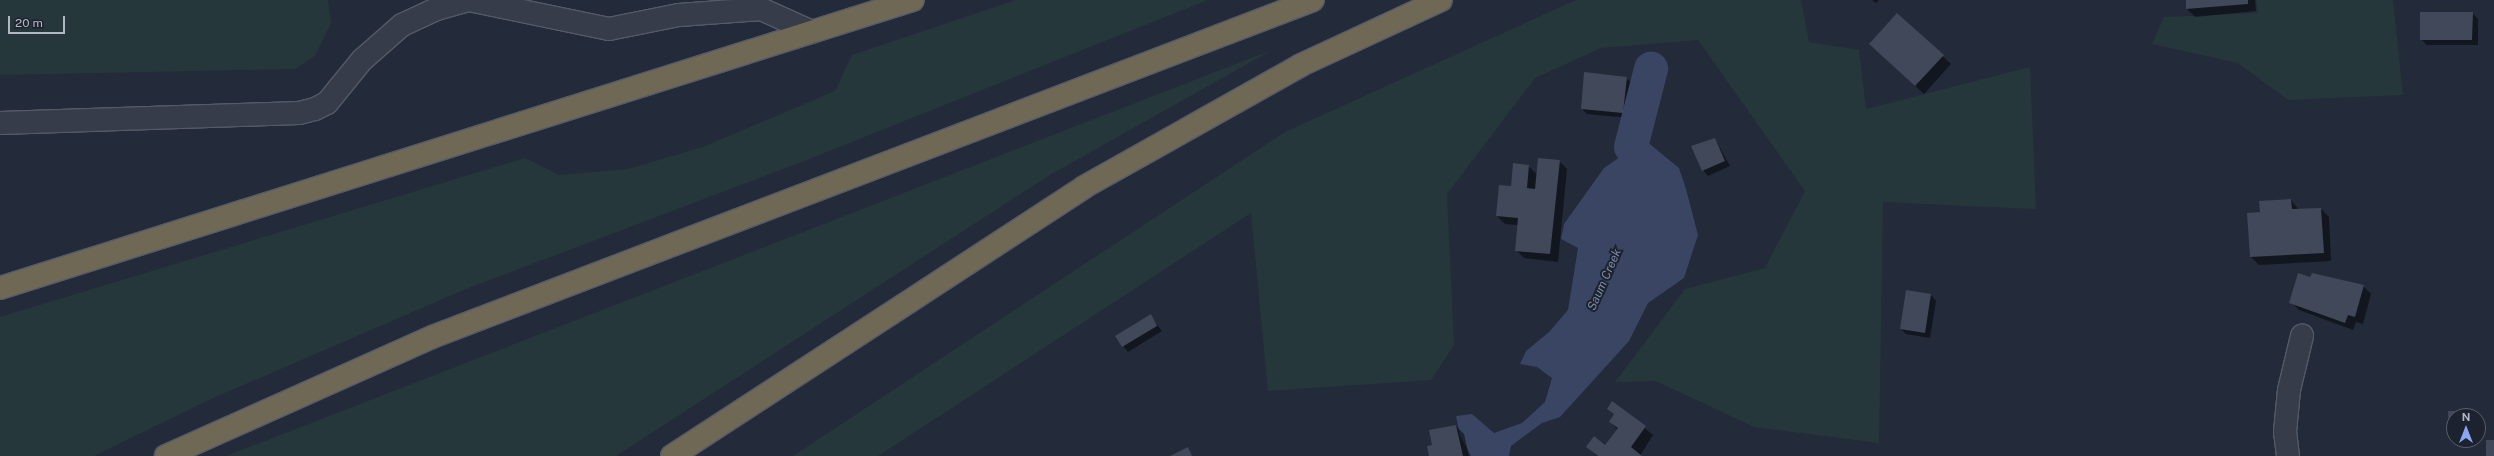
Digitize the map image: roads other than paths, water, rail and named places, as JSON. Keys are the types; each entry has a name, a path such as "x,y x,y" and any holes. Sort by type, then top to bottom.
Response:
{"highway":[{"path":"0,288 913,0"},
{"path":"166,456 432,338 1313,0"},
{"path":"672,456 1098,179 1301,64 1441,0"}],"lane":[{"path":"0,123 299,114 327,103 362,60 402,25 437,9 469,0 609,29 679,15 761,9 812,32"},
{"path":"2288,456 2285,432 2288,390 2302,336"}],"water":[{"path":"1645,140 1679,168 1686,189 1698,235 1684,278 1648,303 1629,341 1560,417 1542,423 1511,446 1509,456 1471,456 1460,436 1456,416 1472,414 1494,433 1522,423 1545,402 1552,378 1537,367 1520,364 1526,351 1549,332 1568,310 1578,248 1561,239 1564,224 1604,168"}],"waterway":[{"name":"Saum Creek","path":"1631,147 1651,69"}]}
